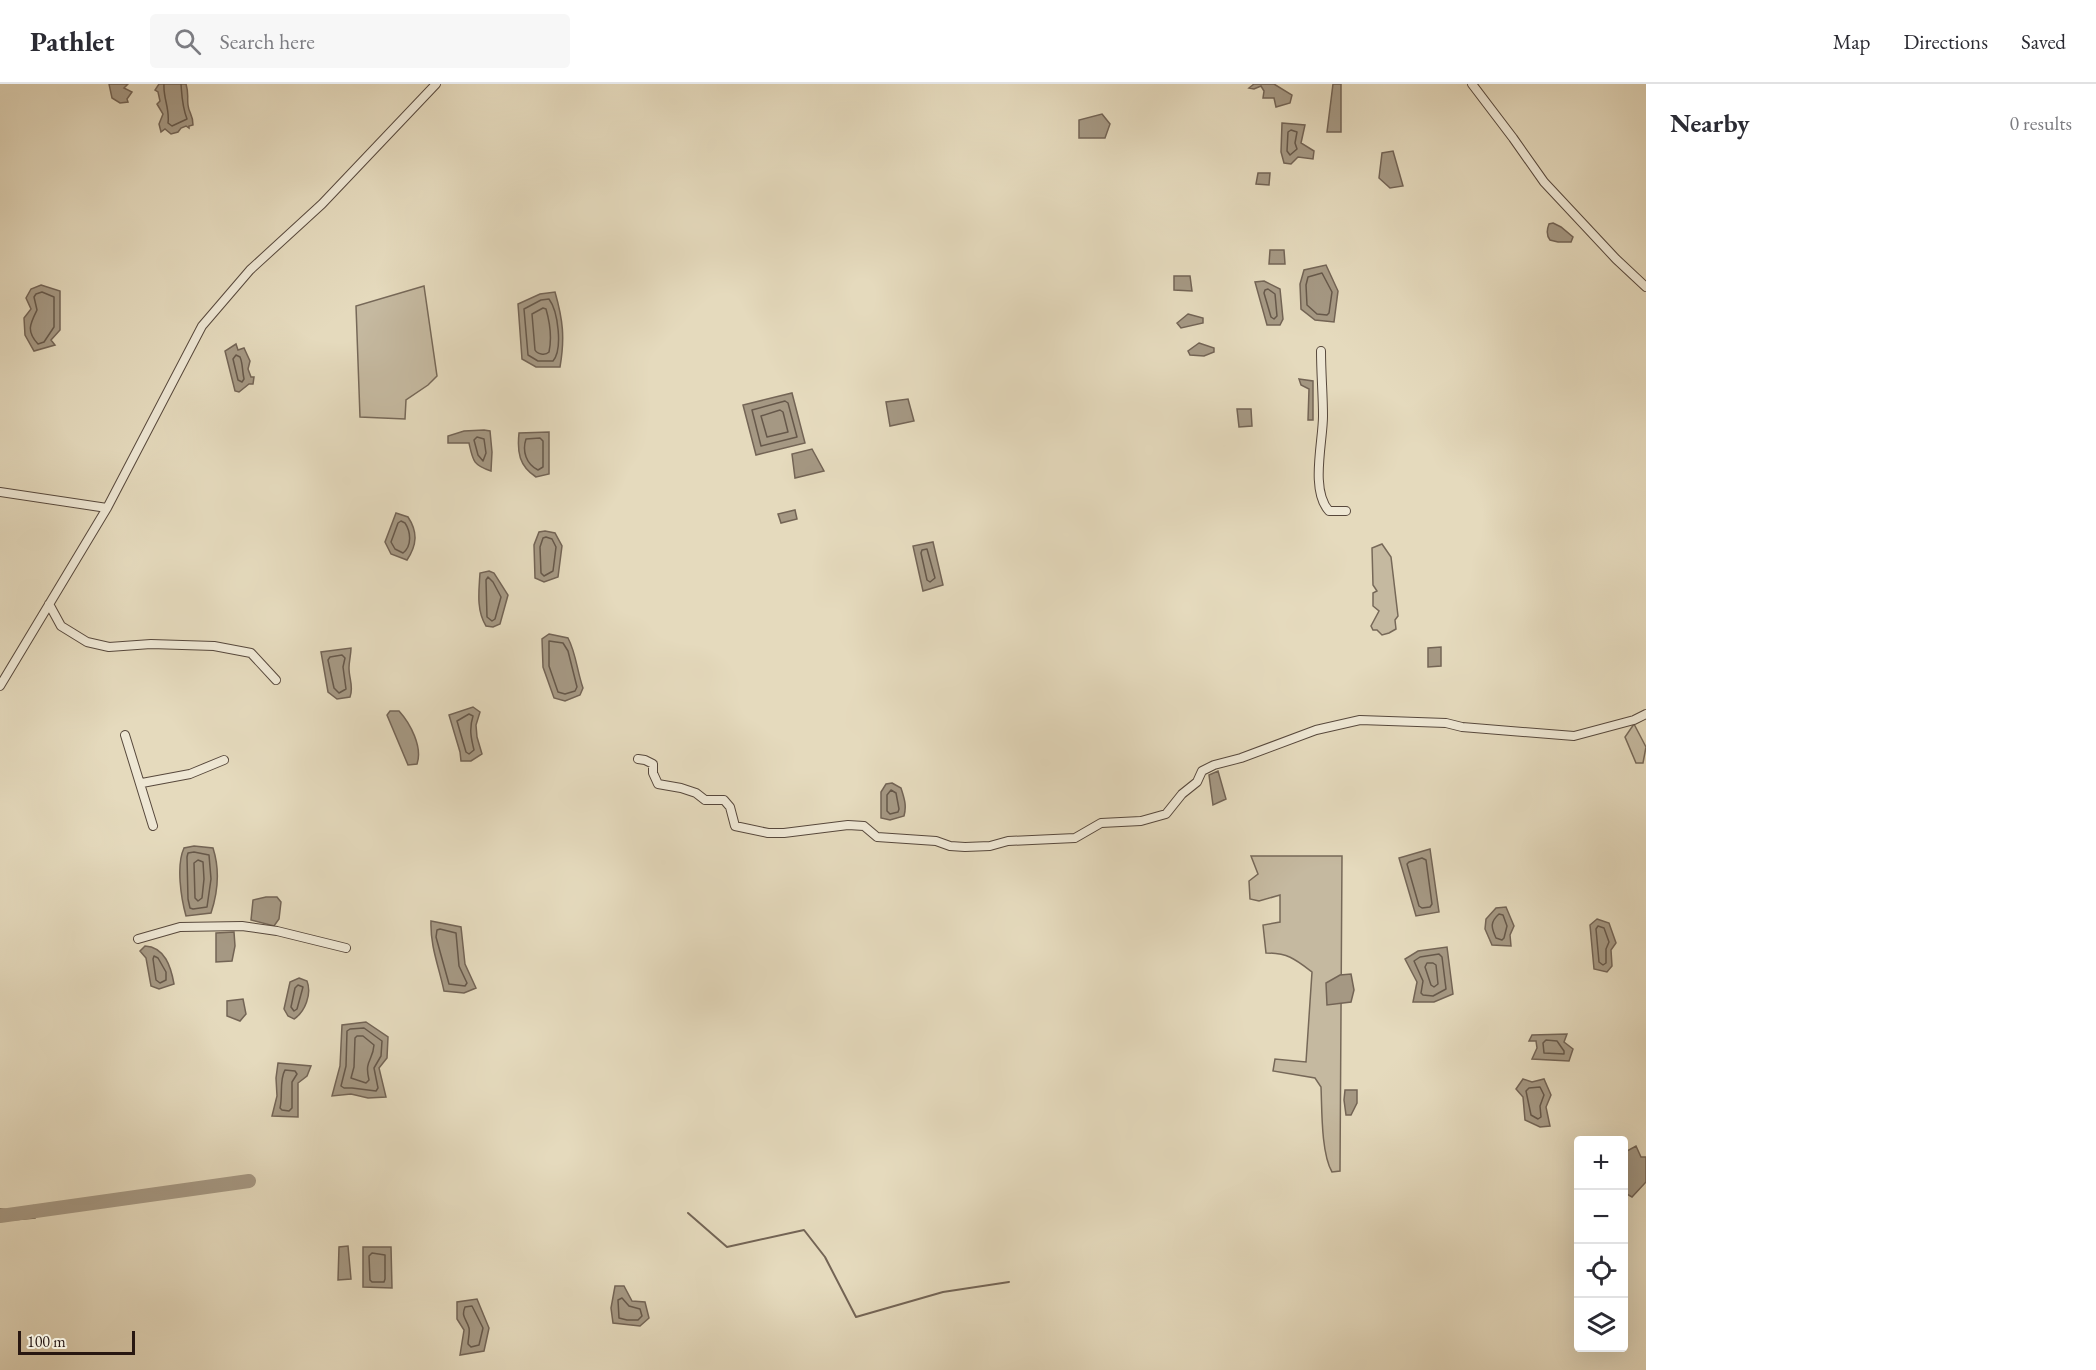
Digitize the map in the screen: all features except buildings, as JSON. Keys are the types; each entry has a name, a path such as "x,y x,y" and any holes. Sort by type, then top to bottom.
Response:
{"street":[{"path":"0,686 107,508 202,326 250,270 322,204 436,84"},
{"path":"1472,84 1544,182 1616,259 1646,287"},
{"path":"1321,351 1323,418 1318,458 1323,505 1329,511 1346,511"},
{"path":"0,492 107,508"},
{"path":"49,604 61,626 87,642 108,647 178,644 223,648 251,654 276,680"},
{"path":"638,759 653,764 653,773 658,784 696,793 705,800 724,800 730,807 735,826 768,833 784,833 848,825 864,826 877,837 936,841 950,846 990,846 1008,841 1075,838 1101,823 1141,821 1167,814 1182,794 1197,782 1202,771 1214,765 1241,758 1316,730 1360,720 1446,723 1462,727 1574,736 1634,720 1646,714"},
{"path":"125,735 142,783 153,826"},
{"path":"142,783 190,774 224,760"},
{"path":"138,939 180,927 242,926 277,931 346,948"}],"shaded area":[{"path":"424,286 437,376 406,400 405,419 360,417 356,306"},
{"path":"1382,544 1391,557 1398,616 1395,620 1396,629 1382,635 1377,630 1373,630 1371,626 1379,611 1373,606 1373,593 1377,591 1373,585 1372,548"},
{"path":"1634,724 1646,747 1643,763 1636,763 1625,737"},
{"path":"1251,856 1342,856 1340,1171 1332,1172 1328,1164 1323,1131 1321,1087 1315,1078 1273,1071 1275,1059 1306,1062 1312,972 1291,958 1266,953 1263,925 1280,922 1280,895 1259,901 1250,899 1249,881 1258,874"}],"water":[{"path":"109,84 128,84 124,88 132,92 127,99 128,102 120,103 112,98"},
{"path":"159,84 186,84 193,125 171,134 165,129 161,132 159,124 163,114 157,104 160,101 158,92 155,90"},
{"path":"1254,84 1274,84 1292,95 1290,103 1276,107 1274,98 1263,98 1264,91 1261,86 1254,89 1249,88"},
{"path":"1333,84 1341,84 1341,132 1327,132"},
{"path":"1102,114 1110,124 1105,138 1079,138 1079,120"},
{"path":"1282,123 1305,125 1301,143 1314,151 1313,159 1298,157 1291,164 1284,163 1281,152"},
{"path":"1393,151 1403,186 1390,188 1379,178 1382,153"},
{"path":"1258,173 1270,173 1269,185 1256,184"},
{"path":"1553,223 1573,237 1571,242 1550,240 1547,230 1549,224"},
{"path":"1270,250 1284,250 1285,264 1269,264"},
{"path":"1326,265 1338,291 1334,322 1315,320 1301,309 1300,284 1304,270"},
{"path":"1174,276 1190,276 1192,291 1174,290"},
{"path":"1264,281 1280,289 1283,319 1280,325 1267,325 1255,282"},
{"path":"41,285 60,291 60,330 51,340 55,345 34,351 25,335 24,318 31,309 26,298 31,289"},
{"path":"555,292 562,329 560,367 536,367 522,359 518,304 540,294"},
{"path":"1188,314 1203,318 1203,323 1181,328 1177,323"},
{"path":"1199,343 1214,348 1214,352 1204,356 1190,355 1188,351"},
{"path":"236,344 238,350 244,348 250,361 248,369 251,377 254,377 253,384 249,384 239,392 235,391 225,351"},
{"path":"1299,379 1313,381 1313,420 1308,420 1309,389 1301,385"},
{"path":"792,393 805,443 756,455 743,405"},
{"path":"908,399 914,421 890,426 886,402"},
{"path":"1237,409 1251,409 1252,426 1239,427"},
{"path":"464,431 490,431 491,471 475,462 469,443 448,443 448,436"},
{"path":"549,432 549,474 536,477 530,473 520,458 519,433"},
{"path":"812,449 824,471 795,478 792,454"},
{"path":"795,510 797,519 781,523 778,514"},
{"path":"396,513 408,517 415,533 413,549 407,560 391,554 385,542"},
{"path":"539,532 555,533 562,546 558,577 544,582 535,578 534,545"},
{"path":"933,542 943,585 923,591 913,546"},
{"path":"489,571 494,573 508,595 500,624 493,627 486,626 479,600 480,573"},
{"path":"549,634 568,638 583,688 580,695 565,701 554,698 543,667 542,639"},
{"path":"1441,647 1441,666 1428,667 1428,648"},
{"path":"351,648 350,697 337,699 328,692 321,652"},
{"path":"473,707 480,712 476,725 482,754 471,761 461,761 449,715"},
{"path":"390,711 399,711 411,729 417,743 417,764 408,765 387,715"},
{"path":"1218,771 1226,799 1213,805 1209,775"},
{"path":"892,783 901,788 905,808 904,816 890,820 881,818 881,792 886,784"},
{"path":"194,846 213,848 217,864 217,889 211,913 186,916 181,891 180,863 184,848"},
{"path":"1430,849 1439,912 1416,916 1399,858"},
{"path":"277,897 281,902 279,919 274,926 251,920 253,900"},
{"path":"1506,907 1514,926 1510,935 1511,946 1492,945 1485,929 1486,919 1496,908"},
{"path":"1597,919 1609,923 1616,943 1611,950 1612,966 1607,972 1594,969 1590,925"},
{"path":"431,921 461,927 465,964 476,988 464,993 444,991 433,948"},
{"path":"234,932 235,946 232,961 216,962 216,933"},
{"path":"145,946 158,950 166,959 174,984 159,989 151,986 146,958 140,951"},
{"path":"1447,947 1453,994 1434,1002 1413,1002 1417,982 1405,959 1418,951"},
{"path":"1351,974 1354,990 1351,1002 1327,1005 1326,983 1340,975"},
{"path":"299,978 307,981 309,991 301,1012 294,1019 288,1016 284,1009 290,982"},
{"path":"243,999 246,1014 240,1021 227,1016 227,1001"},
{"path":"366,1022 388,1037 387,1058 379,1068 386,1097 368,1098 351,1094 332,1096 340,1066 342,1025"},
{"path":"1567,1034 1564,1042 1573,1049 1569,1061 1532,1059 1537,1048 1536,1041 1529,1041 1532,1035"},
{"path":"278,1063 311,1066 307,1076 298,1083 298,1117 272,1116 277,1096"},
{"path":"1523,1079 1532,1082 1544,1079 1551,1095 1546,1107 1550,1126 1540,1127 1525,1120 1523,1097 1516,1089"},
{"path":"1345,1090 1357,1090 1357,1103 1351,1115 1346,1115"},
{"path":"1636,1146 1641,1157 1646,1157 1646,1182 1632,1197 1628,1195 1628,1150"},
{"path":"33,1206 35,1218 0,1221 0,1209 24,1214"},
{"path":"348,1246 351,1279 338,1280 339,1247"},
{"path":"363,1247 391,1247 392,1288 363,1287"},
{"path":"615,1286 624,1286 632,1301 645,1302 649,1318 640,1326 613,1323 611,1308"},
{"path":"477,1299 489,1328 484,1351 460,1355 464,1330 457,1319 457,1302"}],"waterway":[{"path":"0,1216 249,1181"},
{"path":"688,1213 727,1247 804,1230 825,1257 856,1317 943,1292 1009,1282"}]}
